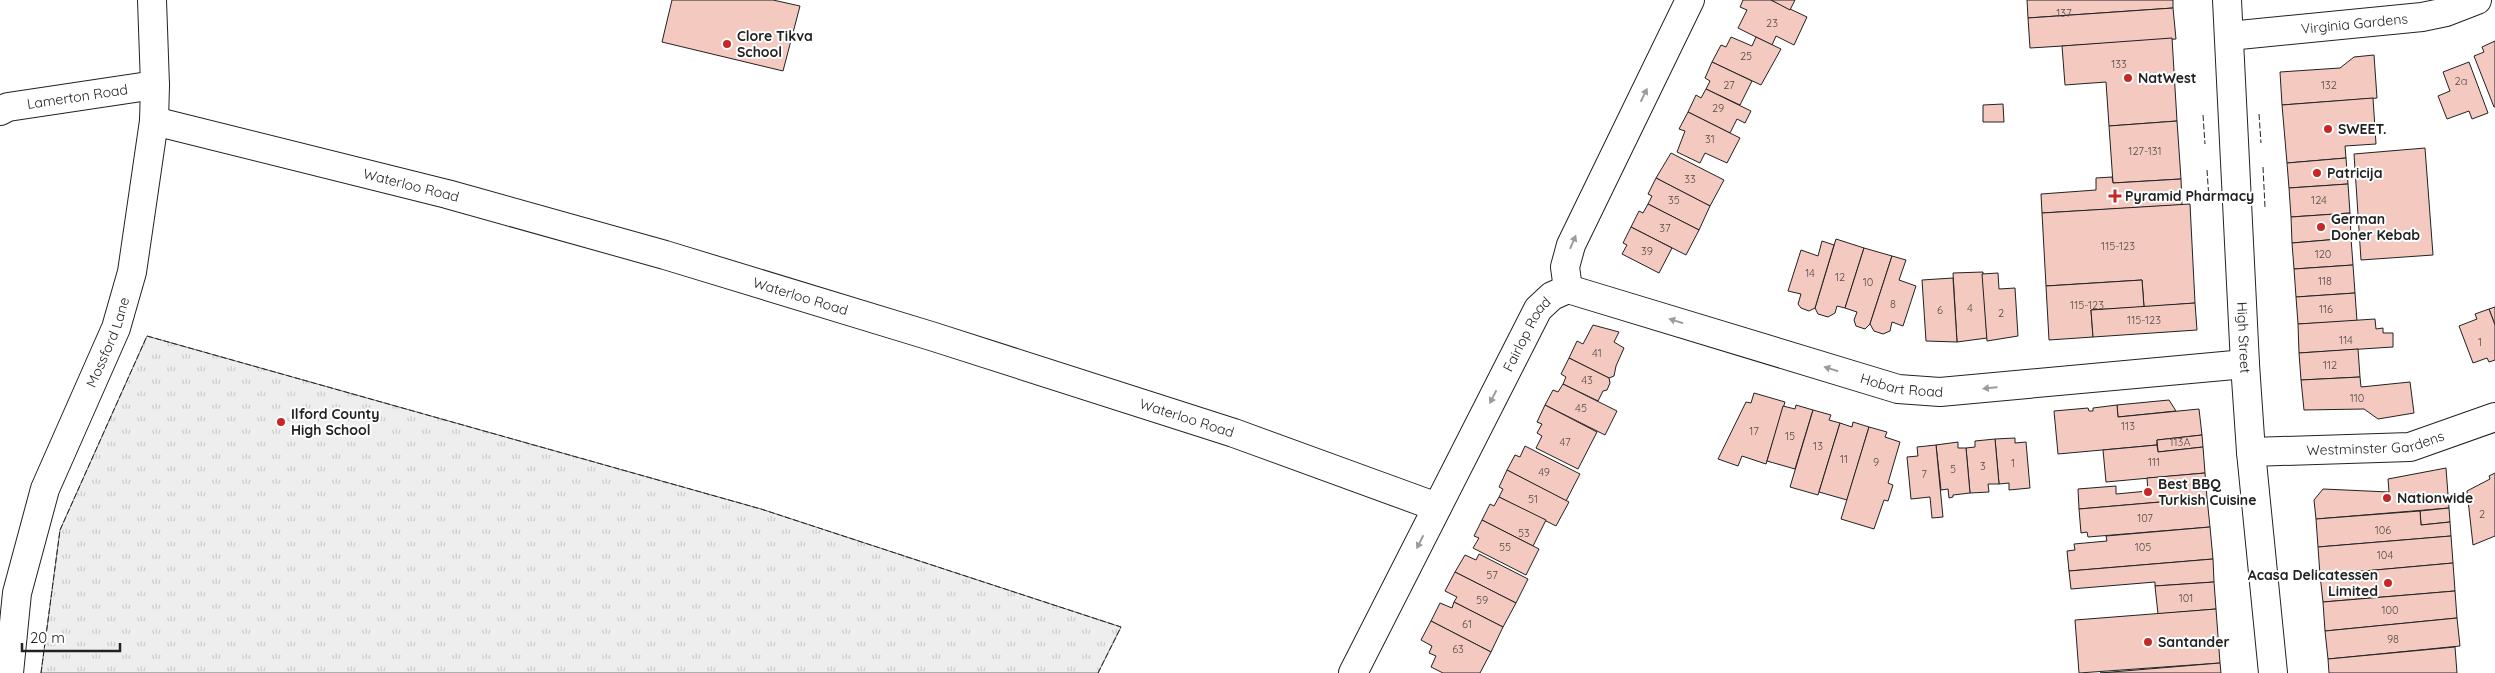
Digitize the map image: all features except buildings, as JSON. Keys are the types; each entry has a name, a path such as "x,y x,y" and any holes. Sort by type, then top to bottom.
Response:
{"street":[{"name":"Mossford Lane","path":"9,673 17,594 45,489 116,328 132,272 154,121 155,84 152,0"},
{"name":"Fairlop Road","path":"1363,670 1437,507 1538,309 1552,296 1568,289 1565,267 1571,245 1690,0"},
{"name":"High Street","path":"2227,0 2251,452 2273,673"},
{"name":"Virginia Gardens","path":"2229,36 2422,17 2446,12 2477,0"},
{"name":"Lamerton Road","path":"0,111 8,107 155,84"},
{"name":"Waterloo Road","path":"154,121 447,194 665,256 931,336 1234,433 1437,507"},
{"name":"Hobart Road","path":"1568,289 1898,389 1940,392 2245,364"},
{"name":"Westminster Gardens","path":"2251,452 2410,447 2495,417"}],"green space":[{"name":"Ilford County High School","path":"147,336 761,509 1121,627 1098,673 41,673 60,530"}],"fence":[{"path":"2259,114 2261,143"},
{"path":"2203,115 2205,144"},
{"path":"2263,167 2265,207"},
{"path":"2207,170 2209,199"},
{"path":"41,673 60,530 147,336 761,509 1121,627 1098,673"}],"place":[{"name":"Clore Tikva School","path":"727,44"},
{"name":"NatWest","path":"2128,78"},
{"name":"SWEET.","path":"2328,129"},
{"name":"Patricija","path":"2317,173"},
{"name":"Pyramid Pharmacy","path":"2115,196"},
{"name":"German Doner Kebab","path":"2321,227"},
{"name":"Ilford County High School","path":"281,422"},
{"name":"Best BBQ Turkish Cuisine","path":"2148,492"},
{"name":"Nationwide","path":"2387,498"},
{"name":"Acasa Delicatessen Limited","path":"2388,583"},
{"name":"Santander","path":"2148,642"}]}
